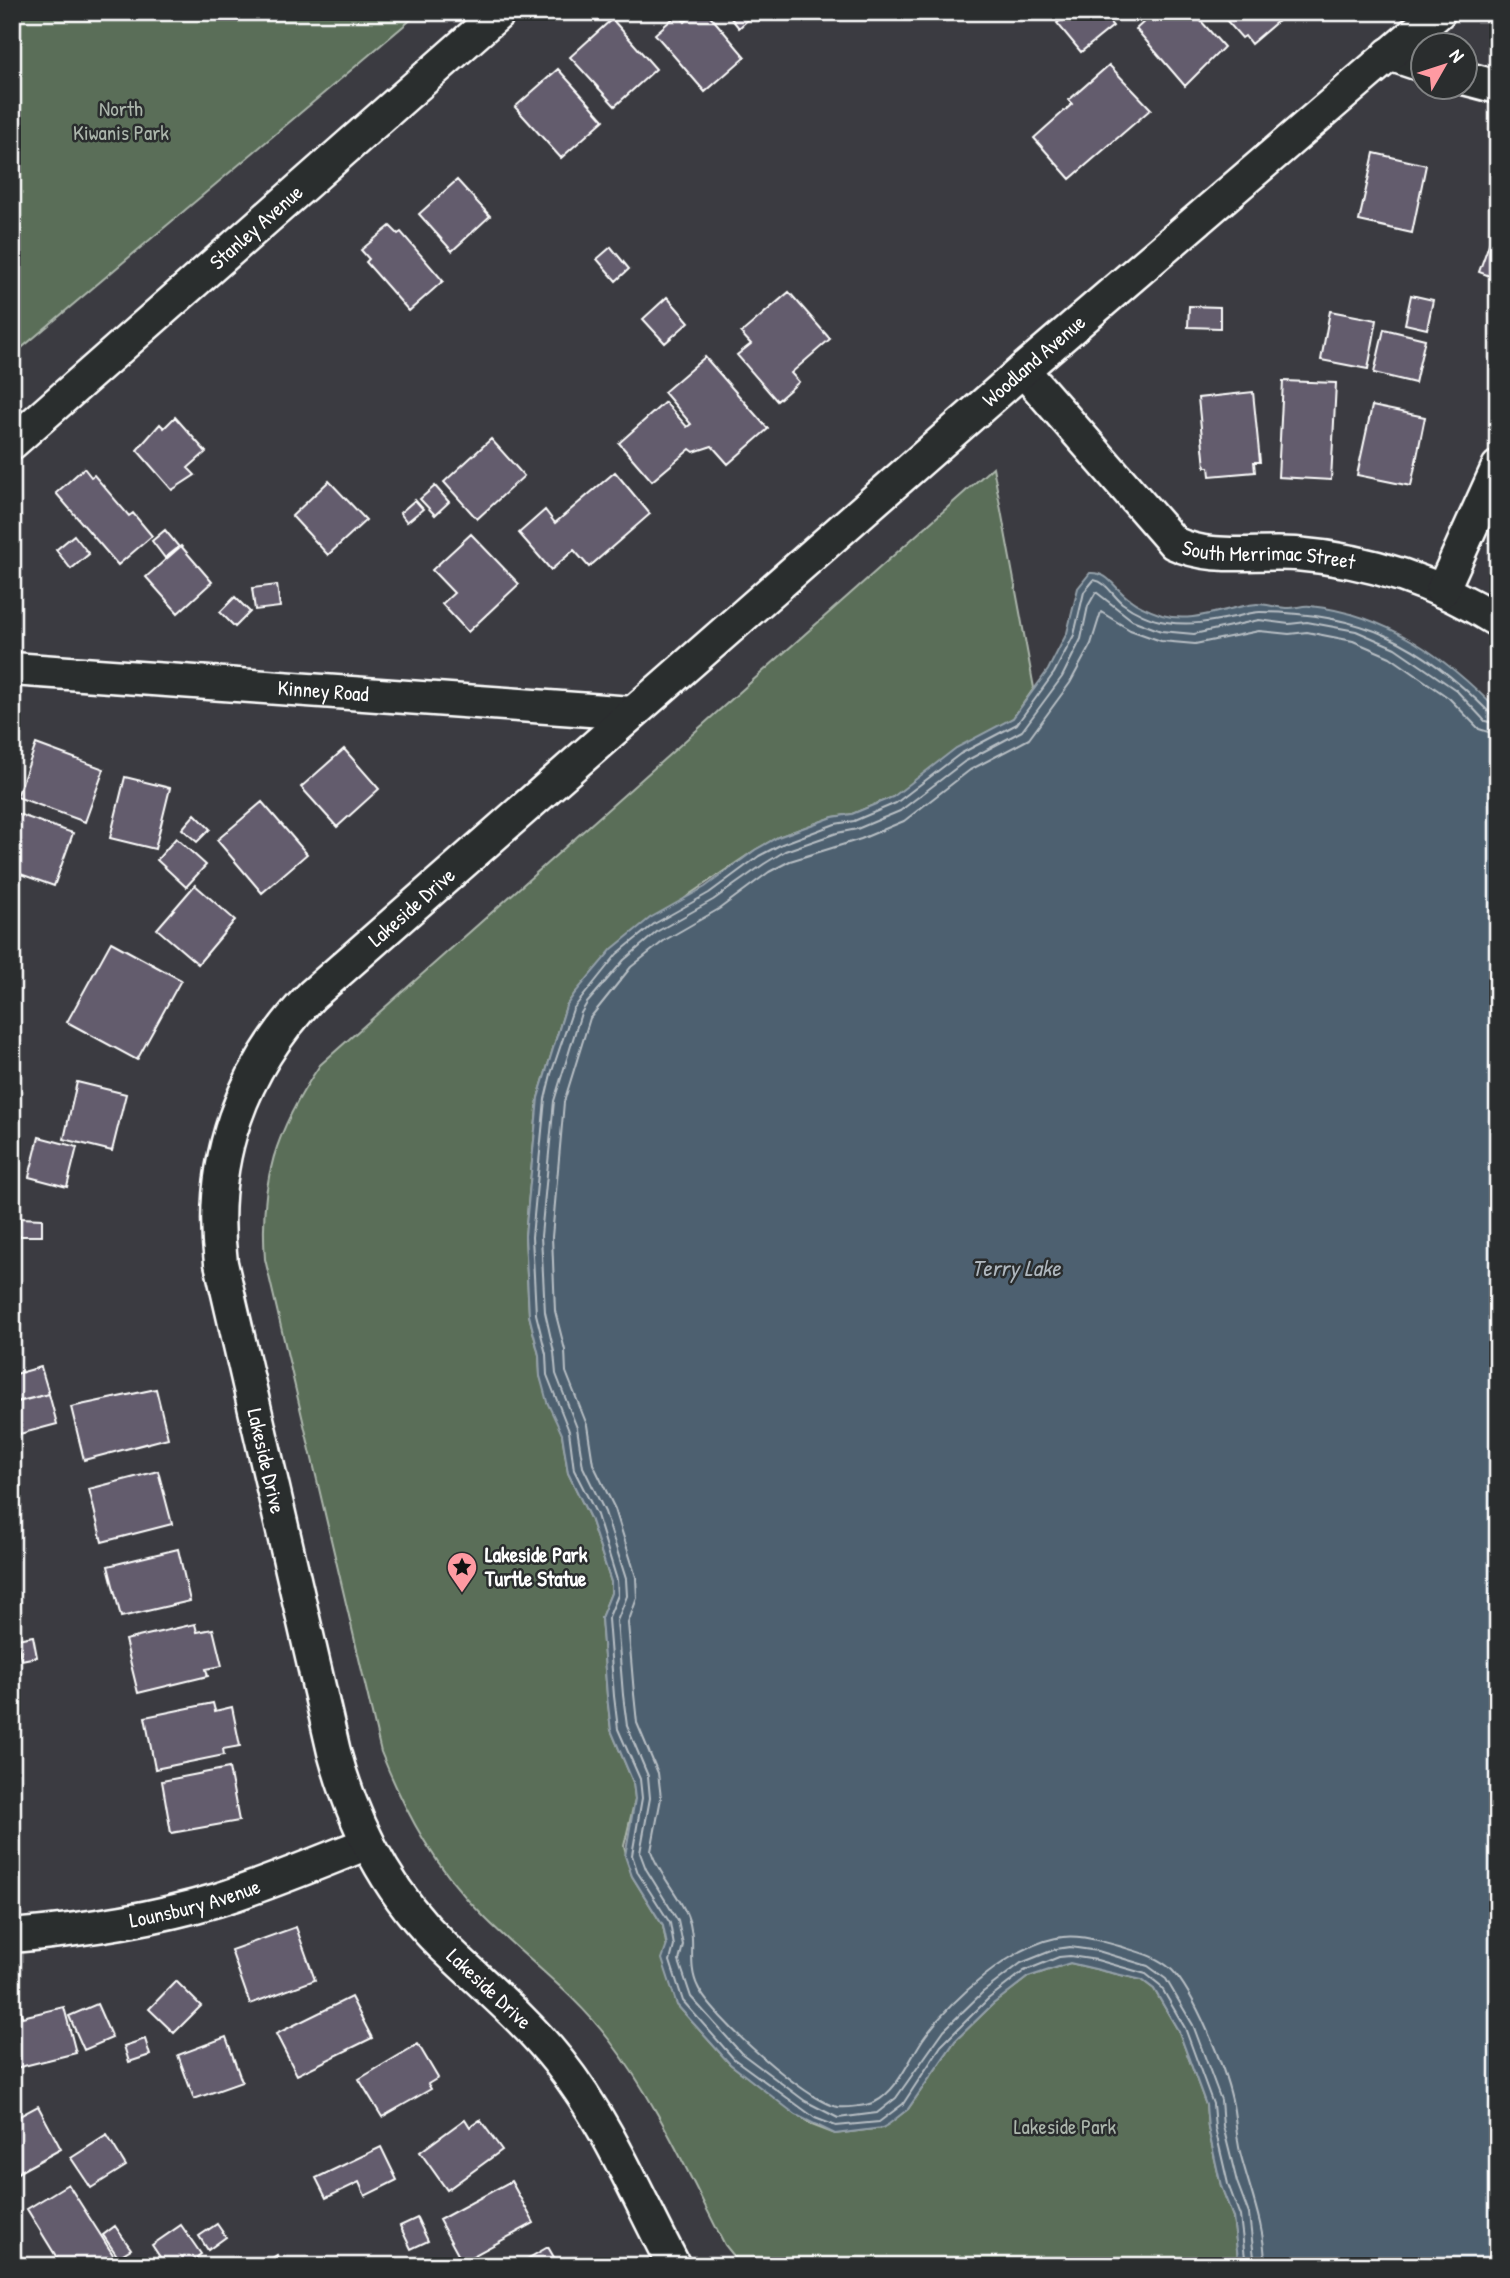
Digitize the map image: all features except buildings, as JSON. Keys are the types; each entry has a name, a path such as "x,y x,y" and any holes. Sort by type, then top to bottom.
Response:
{"street":[{"name":"Stanley Avenue","path":"12,443 500,12"},
{"name":"Woodland Avenue","path":"632,713 1023,370 1439,12"},
{"path":"1389,54 1408,60"},
{"path":"1478,82 1498,88"},
{"name":"South Merrimac Street","path":"1023,370 1174,543 1206,554 1273,553 1340,560 1396,573 1442,591 1498,621"},
{"path":"1442,591 1498,467"},
{"name":"Kinney Road","path":"12,669 632,713"},
{"name":"Lakeside Drive","path":"632,713 295,1012 254,1072 225,1147 217,1220 225,1285 334,1752 354,1815 387,1878 419,1920 522,2018 561,2064 598,2120 674,2266"},
{"name":"Lounsbury Avenue","path":"12,1936 85,1929 185,1909 247,1890 368,1843"}],"green space":[{"name":"North Kiwanis Park","path":"18,12 420,12 12,356 12,62"},
{"name":"Lakeside Park","path":"993,467 1034,688 1013,718 893,797 852,814 833,817 778,837 755,850 690,894 575,993 566,1006 538,1098 525,1236 529,1315 539,1355 540,1376 562,1434 568,1473 590,1518 611,1582 611,1593 601,1618 607,1696 611,1730 633,1782 635,1799 624,1846 632,1876 663,1926 677,2005 730,2064 812,2125 835,2134 882,2128 908,2109 955,2041 993,2004 1028,1977 1070,1963 1142,1980 1154,1989 1179,2032 1206,2105 1208,2128 1221,2186 1233,2217 1239,2266 742,2266 725,2245 672,2140 627,2064 581,2007 467,1900 424,1840 391,1775 381,1752 265,1259 268,1180 282,1134 320,1065"}],"water":[{"name":"Terry Lake","path":"1090,573 1107,578 1140,606 1174,617 1186,618 1257,604 1289,608 1310,606 1364,618 1389,628 1436,656 1498,711 1498,2266 1239,2266 1233,2217 1221,2186 1208,2128 1206,2105 1179,2032 1154,1989 1142,1980 1070,1963 1028,1977 993,2004 955,2041 908,2109 889,2124 882,2128 835,2134 796,2115 730,2064 677,2005 662,1959 667,1945 663,1926 632,1876 625,1856 635,1799 633,1782 611,1730 607,1696 601,1618 611,1593 611,1582 590,1518 568,1473 562,1434 547,1402 540,1376 539,1355 529,1315 525,1236 538,1098 566,1006 612,949 650,918 705,887 755,850 778,837 833,817 852,814 893,797 956,748 1013,718 1048,670 1067,633 1078,588"}],"place":[{"name":"Lakeside Park Turtle Statue","path":"462,1594"}]}
